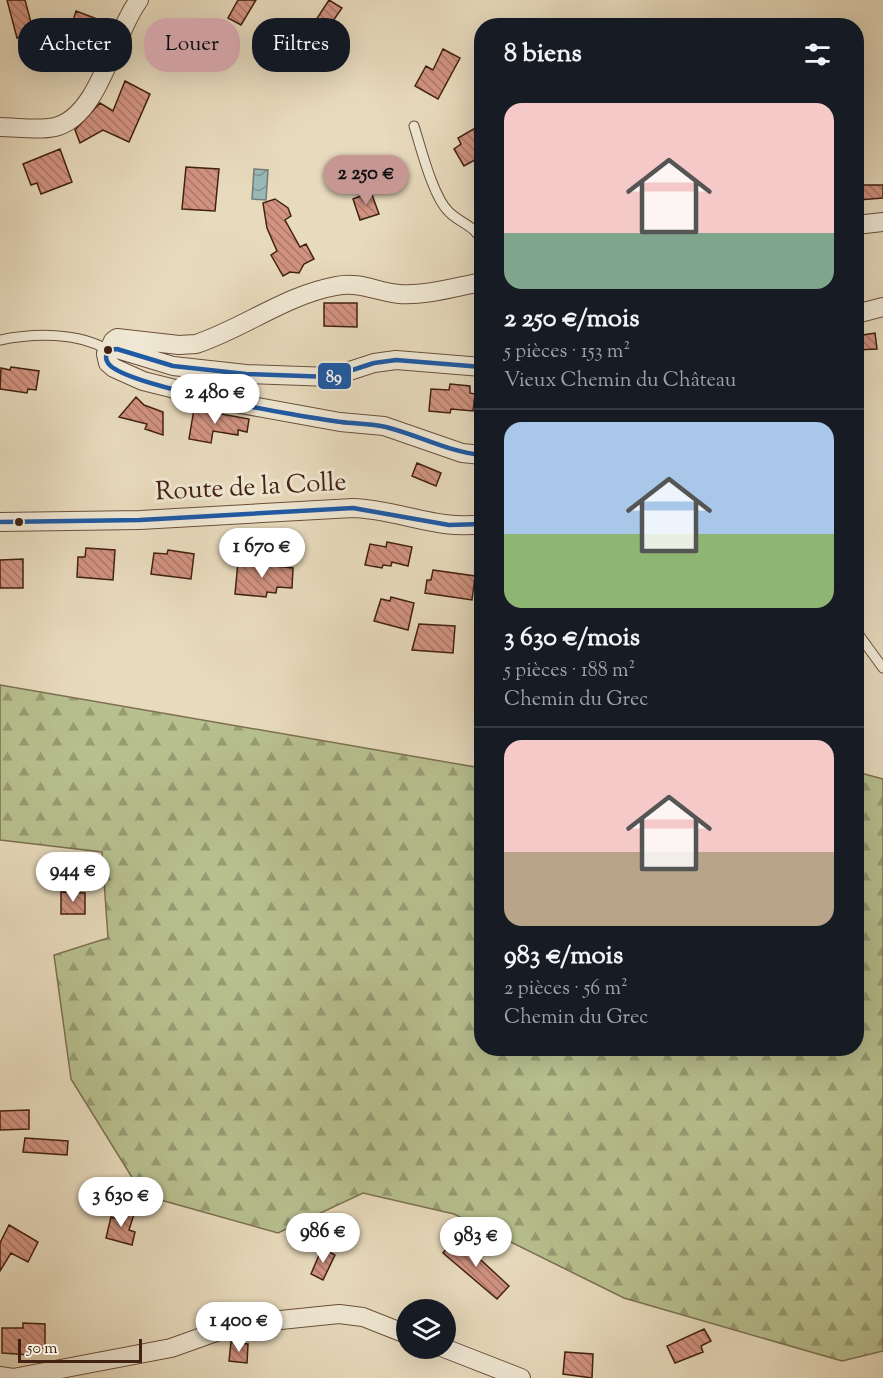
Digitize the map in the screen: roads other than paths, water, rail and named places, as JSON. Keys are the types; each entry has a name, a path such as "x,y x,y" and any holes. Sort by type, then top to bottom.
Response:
{"street":[{"path":"0,127 52,127 66,123 83,109 110,59 123,27 139,0"},
{"path":"864,224 883,222"},
{"path":"474,283 412,294 396,293 356,284 336,286 314,291 196,344 179,345 117,338 106,354 108,363 124,374 143,381 219,400 340,422 384,426 462,453 474,454"},
{"path":"864,312 883,307"},
{"path":"108,350 130,352 173,366 246,374 331,377 374,363 396,360 474,366"},
{"name":"Route de la Colle","path":"0,522 140,520 379,508 442,524 474,525"},
{"path":"0,1376 14,1377 171,1348 230,1328 272,1320 339,1314 363,1317 396,1330"},
{"path":"456,1353 521,1378"}],"lane":[{"path":"414,126 429,173 447,211 474,228"},
{"path":"0,340 60,336 91,341 108,350"},
{"path":"864,642 883,668"}],"water":[{"path":"254,169 268,170 266,200 252,199"}]}
